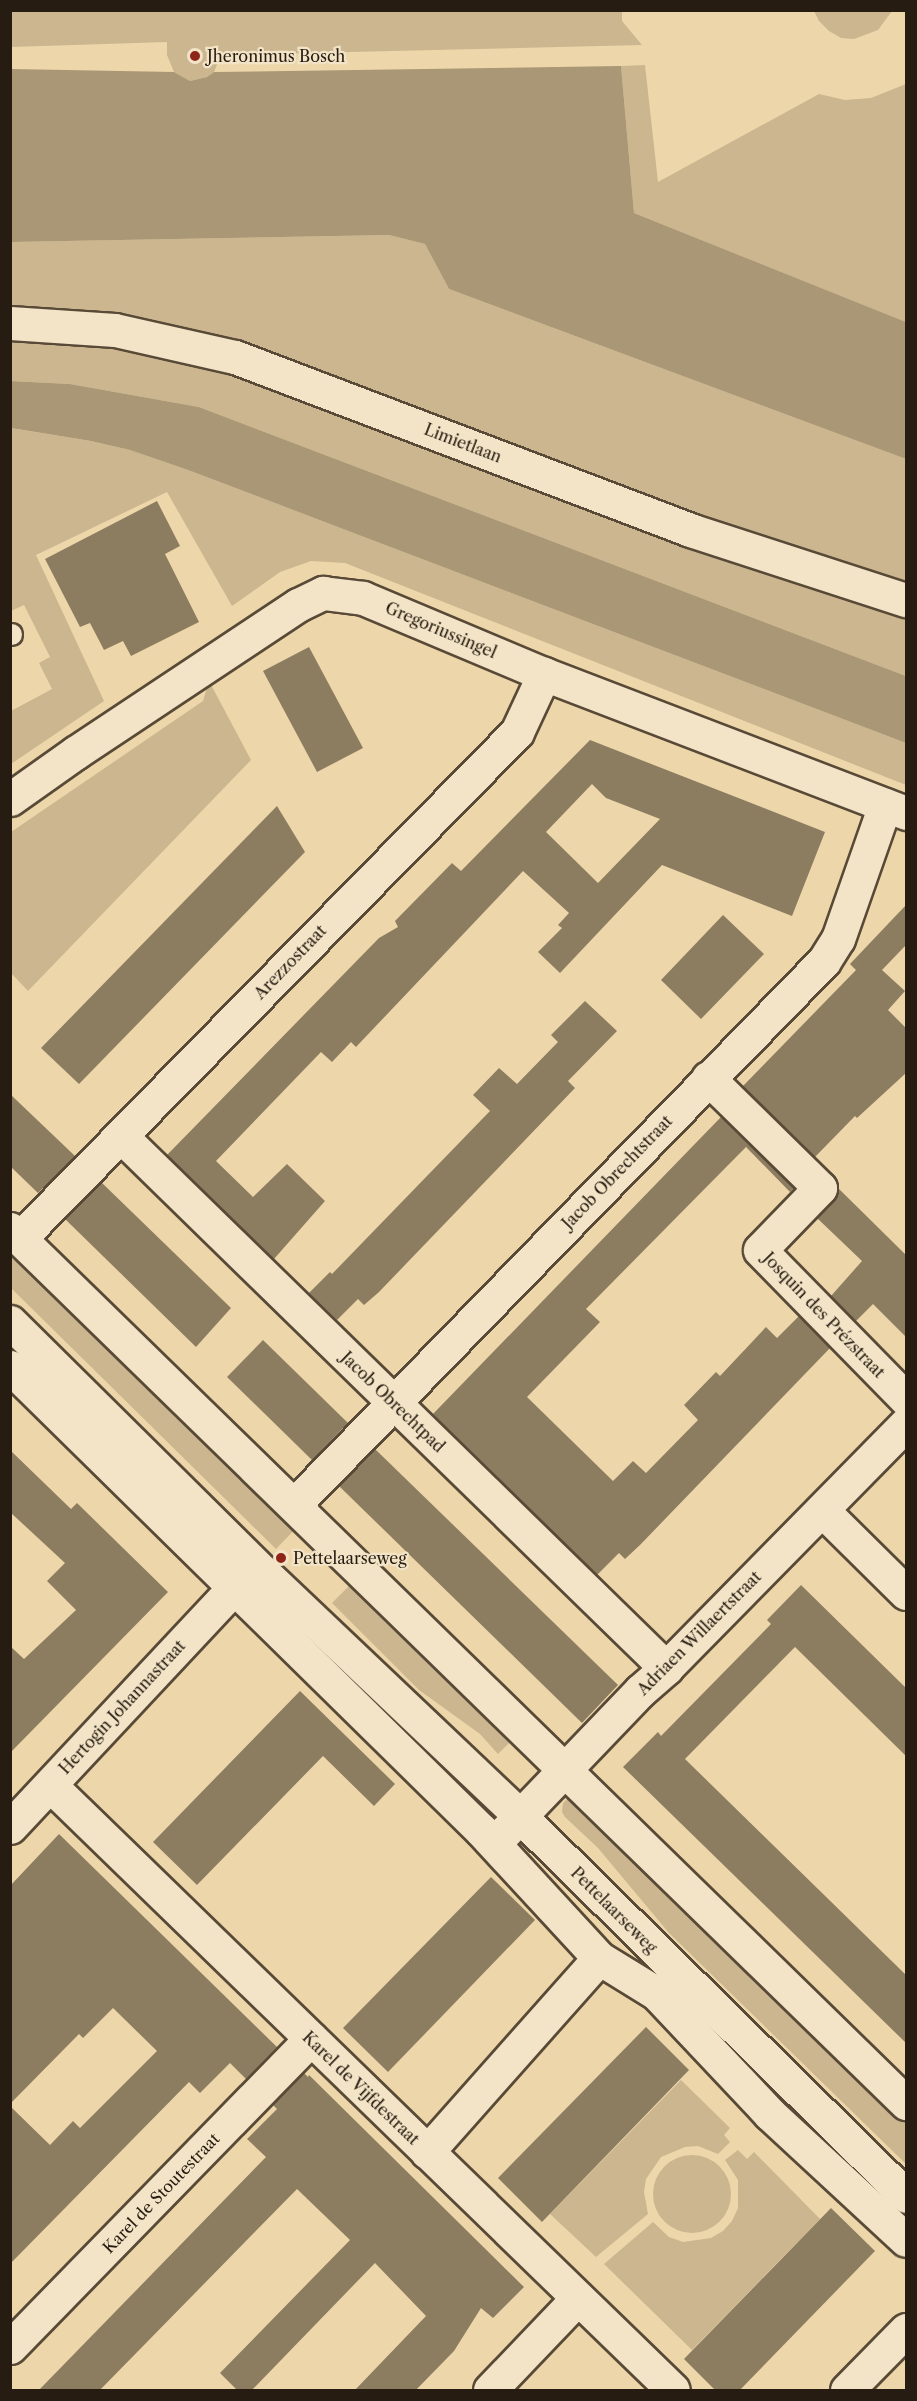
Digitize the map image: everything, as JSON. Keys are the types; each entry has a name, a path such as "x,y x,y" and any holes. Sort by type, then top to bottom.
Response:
{"street":[{"name":"Limietlaan","path":"10,323 115,330 235,357 690,530 906,600"},
{"name":"Gregoriussingel","path":"10,799 298,604 323,593 363,598 544,674 896,809"},
{"name":"Arezzostraat","path":"15,1234 120,1136 517,732 544,674"},
{"name":"Jacob Obrechtstraat","path":"294,1505 824,961 838,939 896,809"},
{"name":"Josquin des Prézstraat","path":"708,1078 820,1188 760,1251 906,1399"},
{"name":"Jacob Obrechtpad","path":"120,1136 666,1668"},
{"path":"15,1234 906,2103"},
{"name":"Pettelaarseweg","path":"10,1322 264,1573 521,1817 906,2196"},
{"path":"10,1367 388,1736 494,1844 599,1958 656,1993 770,2114 906,2240"},
{"name":"Adriaen Willaertstraat","path":"494,1844 640,1691 666,1668 906,1425"},
{"path":"822,1510 906,1593"},
{"name":"Hertogin Johannastraat","path":"10,1827 234,1587"},
{"name":"Karel de Vijfdestraat","path":"50,1785 673,2391"},
{"path":"427,2152 599,1958"},
{"name":"Karel de Stoutestraat","path":"10,2347 311,2039"},
{"path":"490,2391 578,2298"},
{"path":"847,2391 906,2330"}],"shaded area":[{"path":"10,11 622,11 622,21 642,45 221,55 214,72 207,77 190,81 174,72 167,55 167,42 11,47"},
{"path":"814,11 892,11 878,30 854,39 841,38 829,31 819,21"},
{"path":"645,65 658,182 819,94 845,100 871,98 906,84 906,322 634,213 621,66"},
{"path":"621,66 634,213 906,322 906,459 449,289 425,244 389,235 11,242 11,69 174,72 190,81 207,77 214,72"},
{"path":"389,235 425,244 449,289 906,459 906,591 246,352 11,310 11,242"},
{"path":"10,336 117,345 206,367 906,610 906,676 199,407 70,384 11,381"},
{"path":"10,381 70,384 199,407 906,676 906,743 188,470 130,450 11,428"},
{"path":"10,428 91,441 130,450 188,470 906,743 906,785 345,563 311,561 280,572 232,606 167,492 36,555 104,701 11,764 11,711 52,689 39,663 50,657 24,605 11,611"},
{"path":"209,681 251,760 28,991 11,973 11,832 203,701"},
{"path":"10,1243 299,1525 276,1549 11,1288"},
{"path":"355,1580 515,1737 498,1754 480,1734 419,1690 332,1603"},
{"path":"574,1792 906,2118 906,2164 669,1933 598,1848 565,1817 562,1812 563,1803"},
{"path":"681,2080 730,2128 724,2135 730,2142 718,2154 698,2146 685,2147 661,2157 646,2179 644,2192 648,2214 596,2257 550,2214"},
{"path":"738,2150 747,2159 754,2152 820,2219 692,2350 604,2264 653,2222 669,2237 683,2242 711,2238 723,2231 732,2221 738,2208 738,2180 725,2160"},
{"path":"692,2155 707,2158 720,2166 728,2179 731,2194 728,2209 720,2222 707,2230 692,2233 677,2230 664,2222 656,2209 653,2194 656,2179 664,2166 677,2158"}],"building":[{"path":"157,501 180,546 165,554 199,622 131,656 123,641 104,650 90,623 80,627 45,559"},
{"path":"309,647 363,748 317,772 263,671"},
{"path":"590,740 825,832 792,916 662,865 560,973 538,952 562,928 558,925 569,913 523,871 356,1047 351,1042 332,1062 321,1052 216,1161 253,1197 287,1164 325,1201 274,1259 167,1155 379,938 398,927 395,921 452,863 461,871","holes":["592,784 606,798 660,819 598,883 546,832"]},
{"path":"277,806 305,852 79,1084 41,1048"},
{"path":"906,905 906,945 882,970 905,991 888,1010 906,1028 906,1073 857,1118 855,1116 815,1157 743,1086 856,970 850,964"},
{"path":"723,915 764,954 701,1019 661,980"},
{"path":"585,1001 617,1031 568,1081 575,1088 379,1292 364,1305 358,1299 337,1320 309,1293 330,1272 332,1274 490,1111 473,1095 499,1068 517,1084 558,1042 551,1035"},
{"path":"10,1094 75,1156 38,1193 10,1166"},
{"path":"721,1117 794,1188 790,1192 746,1147 586,1309 600,1322 527,1397 613,1481 633,1461 646,1473 698,1420 684,1405 716,1372 720,1376 766,1327 777,1338 799,1316 830,1348 640,1545 625,1559 619,1553 597,1575 433,1414"},
{"path":"101,1182 231,1308 196,1347 65,1219"},
{"path":"838,1188 906,1255 906,1337 873,1304 856,1321 831,1296 862,1261 817,1218 834,1201"},
{"path":"263,1340 348,1423 312,1460 227,1377"},
{"path":"375,1449 618,1685 582,1723 339,1486"},
{"path":"10,1450 71,1509 77,1503 168,1592 10,1753 10,1646 24,1659 76,1610 47,1581 65,1563 10,1512"},
{"path":"801,1585 906,1688 906,1756 795,1647 685,1759 906,1975 906,2043 623,1767 658,1732 661,1736 771,1624 767,1620"},
{"path":"300,1691 395,1784 374,1806 323,1756 197,1885 153,1842"},
{"path":"59,1834 277,2047 246,2079 230,2063 200,2093 189,2082 10,2264 10,2106 50,2145 73,2121 80,2128 157,2051 113,2008 83,2038 79,2034 10,2104 10,1886"},
{"path":"491,1877 535,1920 388,2072 343,2028"},
{"path":"646,2027 689,2070 542,2222 498,2178"},
{"path":"304,2073 308,2077 309,2075 524,2287 493,2318 481,2308 454,2351 415,2391 354,2391 426,2316 375,2263 251,2391 238,2391 220,2373 350,2240 297,2189 99,2391 38,2391 266,2157 247,2139 277,2109 273,2105"},
{"path":"831,2208 875,2251 739,2391 716,2391 684,2359"}],"place":[{"name":"Jheronimus Bosch","path":"195,56"},
{"name":"Pettelaarseweg","path":"281,1558"}]}
